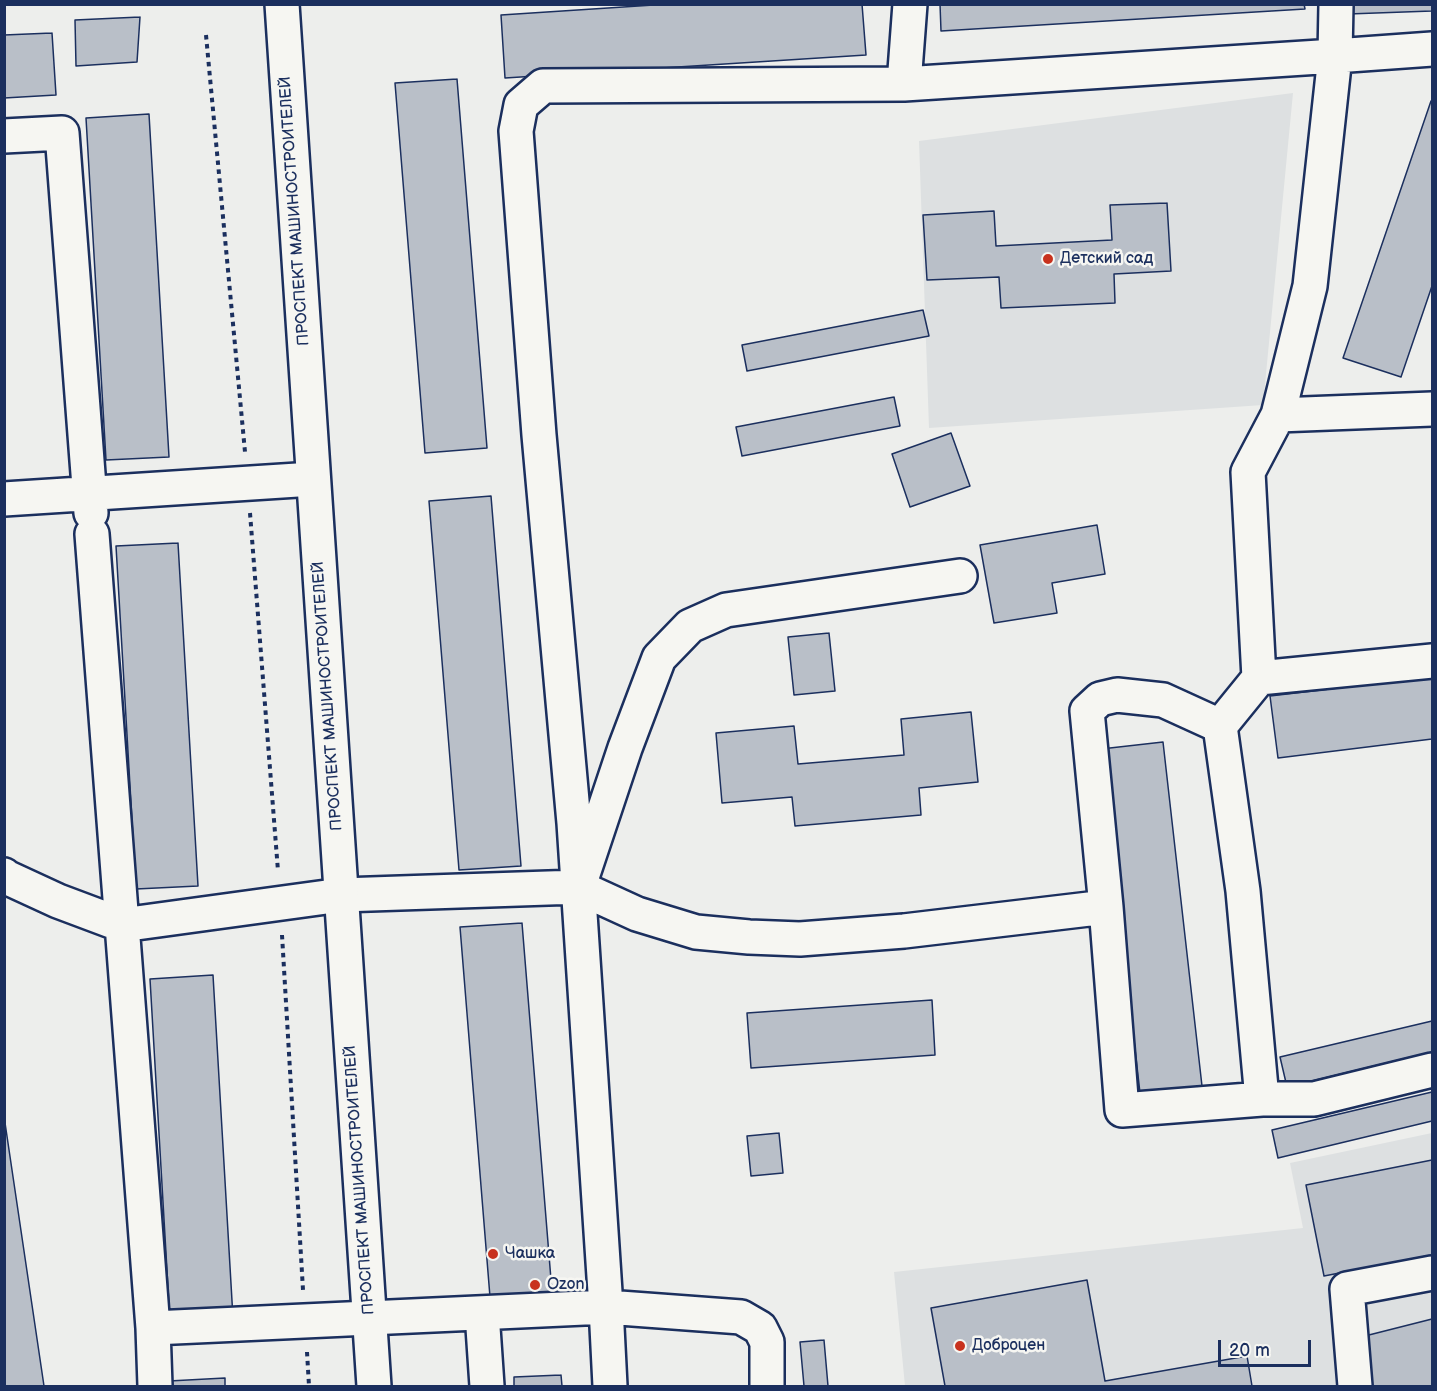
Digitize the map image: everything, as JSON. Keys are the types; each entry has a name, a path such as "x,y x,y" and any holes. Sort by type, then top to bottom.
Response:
{"main road":[{"name":"ПРОСПЕКТ МАШИНОСТРОИТЕЛЕЙ","path":"282,4 374,1386"},
{"path":"904,84 909,4"},
{"path":"1262,1099 1243,891 1220,726 1259,678 1248,472 1278,415 1310,286 1335,57 1336,4"},
{"path":"610,1386 578,887 539,435 516,131 521,105 543,86 904,84 1432,49"},
{"path":"4,136 62,133 153,1328 155,1386"},
{"path":"1278,415 1431,404"},
{"path":"4,499 91,513 248,483 313,479"},
{"path":"578,887 625,748 659,658 690,626 726,610 960,576"},
{"path":"1259,678 1432,661"},
{"path":"1220,726 1163,699 1118,695 1100,699 1087,711 1122,1110 1262,1099 1314,1099 1432,1070"},
{"path":"5,876 58,901 122,925 341,895 578,887 637,914 696,932 800,939 904,931 1106,908"},
{"path":"1355,1386 1347,1289 1432,1273"},
{"path":"153,1328 606,1307 741,1317 760,1328 766,1342 767,1386"},
{"path":"482,1313 487,1386"}],"path":[{"path":"206,35 248,483 280,903 309,1386"}],"shaded area":[{"path":"1293,93 1263,405 929,428 919,141"},
{"path":"1432,1133 1432,1386 905,1386 894,1272 1303,1228 1290,1163"}],"building":[{"path":"669,4 862,4 866,55 505,78 501,15"},
{"path":"940,4 1304,4 1305,9 941,31"},
{"path":"1347,4 1432,4 1432,11 1348,14"},
{"path":"140,17 137,62 76,66 75,20"},
{"path":"52,33 56,95 4,98 4,35"},
{"path":"457,79 487,448 425,453 395,83"},
{"path":"1431,101 1432,286 1401,377 1343,358"},
{"path":"149,114 169,457 106,460 86,118"},
{"name":"Детский сад","path":"1167,203 1171,271 1114,274 1115,303 1001,308 999,277 927,280 923,215 994,211 996,246 1112,240 1110,205"},
{"path":"923,310 929,336 747,371 742,345"},
{"path":"894,397 900,426 742,456 736,427"},
{"path":"951,433 970,486 910,507 892,454"},
{"path":"491,496 521,866 459,870 429,501"},
{"path":"1097,525 1105,574 1052,583 1057,613 994,623 980,545"},
{"path":"178,543 198,886 136,889 116,546"},
{"path":"829,633 835,691 794,695 788,637"},
{"path":"1432,677 1432,739 1278,758 1270,696"},
{"path":"971,712 978,782 919,788 921,815 795,826 792,797 722,803 716,733 794,726 798,764 904,755 901,719"},
{"path":"1163,742 1202,1086 1140,1093 1101,749"},
{"path":"522,923 552,1292 490,1297 460,927"},
{"path":"213,975 233,1318 170,1322 150,979"},
{"path":"932,1000 935,1055 751,1068 747,1013"},
{"path":"1432,1021 1432,1052 1287,1087 1280,1057"},
{"path":"1432,1092 1432,1121 1278,1158 1272,1130"},
{"path":"4,1116 44,1386 4,1386"},
{"path":"779,1133 783,1173 751,1176 747,1136"},
{"path":"1432,1160 1432,1255 1324,1276 1306,1185"},
{"path":"1087,1280 1105,1381 1247,1356 1252,1386 945,1386 931,1308"},
{"path":"1432,1319 1432,1386 1368,1386 1357,1338"},
{"path":"824,1340 828,1386 804,1386 800,1342"},
{"path":"561,1375 562,1386 514,1386 514,1377"},
{"path":"225,1378 225,1386 169,1386 169,1381"}],"place":[{"name":"Детский сад","path":"1048,259"},
{"name":"Чашка","path":"493,1254"},
{"name":"Ozon","path":"535,1285"},
{"name":"Доброцен","path":"960,1346"}]}
